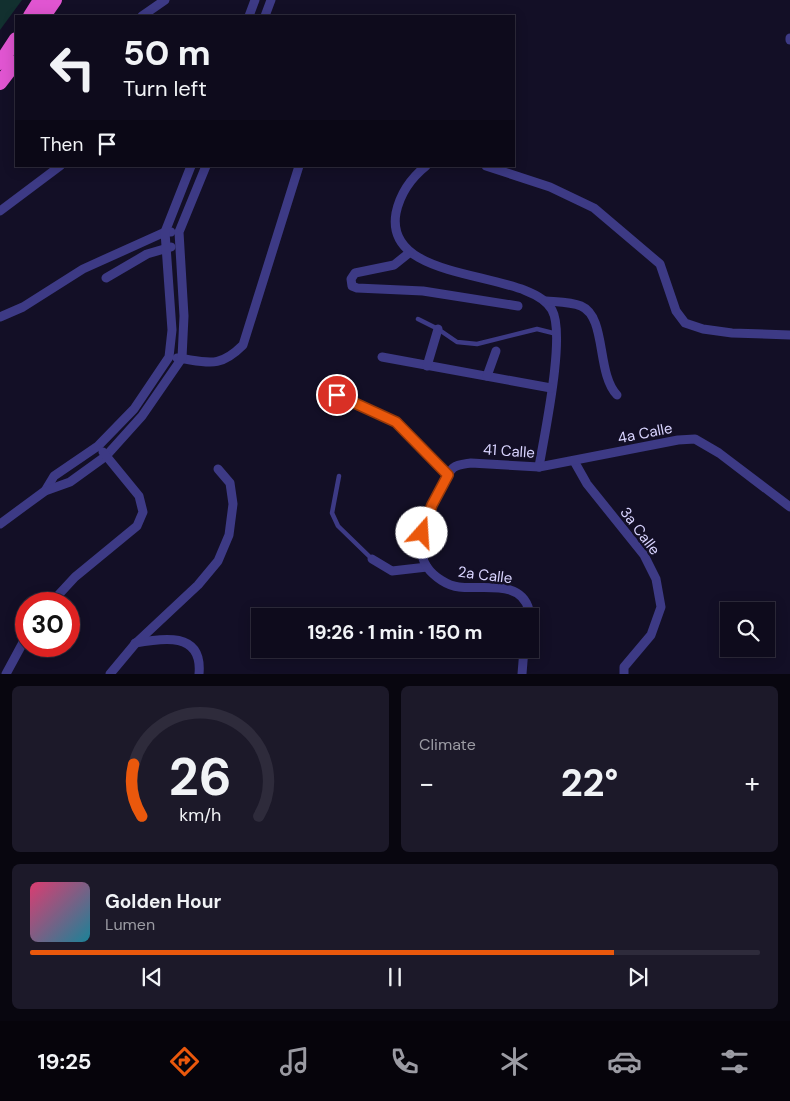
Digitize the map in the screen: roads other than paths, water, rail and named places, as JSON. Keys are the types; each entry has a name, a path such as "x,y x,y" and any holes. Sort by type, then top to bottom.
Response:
{"highway":[{"path":"31,15 40,0"},
{"path":"45,15 55,0"},
{"path":"0,63 15,40"},
{"path":"0,83 15,63"}],"street":[{"path":"143,15 165,0"},
{"path":"249,15 255,0"},
{"path":"265,15 272,0"},
{"path":"0,211 59,167"},
{"path":"45,491 54,476 98,446 134,409 170,356 172,330 165,232 191,167"},
{"path":"0,524 45,491 70,482 106,456 142,416 182,358 184,316 179,232 206,167"},
{"path":"170,356 215,363 230,358 243,345 299,167"},
{"path":"425,167 406,188 398,203 396,232 400,243 409,252 440,266 527,292 546,301 581,306 589,311 598,332 610,388 617,395"},
{"path":"489,167 550,187 594,208 660,264 676,311 685,322 703,330 790,335"},
{"path":"0,316 23,307 82,268 165,232 179,232"},
{"path":"106,278 147,254 166,248 179,247"},
{"path":"409,252 394,266 355,273 351,279 352,286 357,288 423,291 518,306"},
{"path":"539,467 557,334 553,311 546,301"},
{"path":"427,366 438,329"},
{"path":"487,376 496,351"},
{"path":"382,358 551,388"},
{"path":"322,388 396,422 448,475 432,505 422,533 421,549 428,567 392,571 372,559"},
{"name":"4a Calle","path":"574,462 678,440 695,440 719,453 790,507"},
{"path":"61,592 74,577 138,526 143,512 139,496 98,446"},
{"name":"41 Calle","path":"448,475 453,468 471,462 539,467 574,462"},
{"name":"3a Calle","path":"574,462 587,484 644,555 656,578 661,607 651,635 624,670"},
{"path":"110,674 135,644 208,574 224,548 232,519 232,490 228,480 218,470"},
{"name":"2a Calle","path":"428,567 444,582 458,587 502,588 516,591 527,602 528,608"},
{"path":"135,644 164,638 183,642 191,647 198,656 199,674"},
{"path":"6,674 15,657"},
{"path":"522,674 523,658"},
{"path":"624,670 632,674"}],"lane":[{"path":"418,319 438,329 457,342 476,344 537,329 557,334"},
{"path":"339,476 332,513 338,526 372,559"}]}
